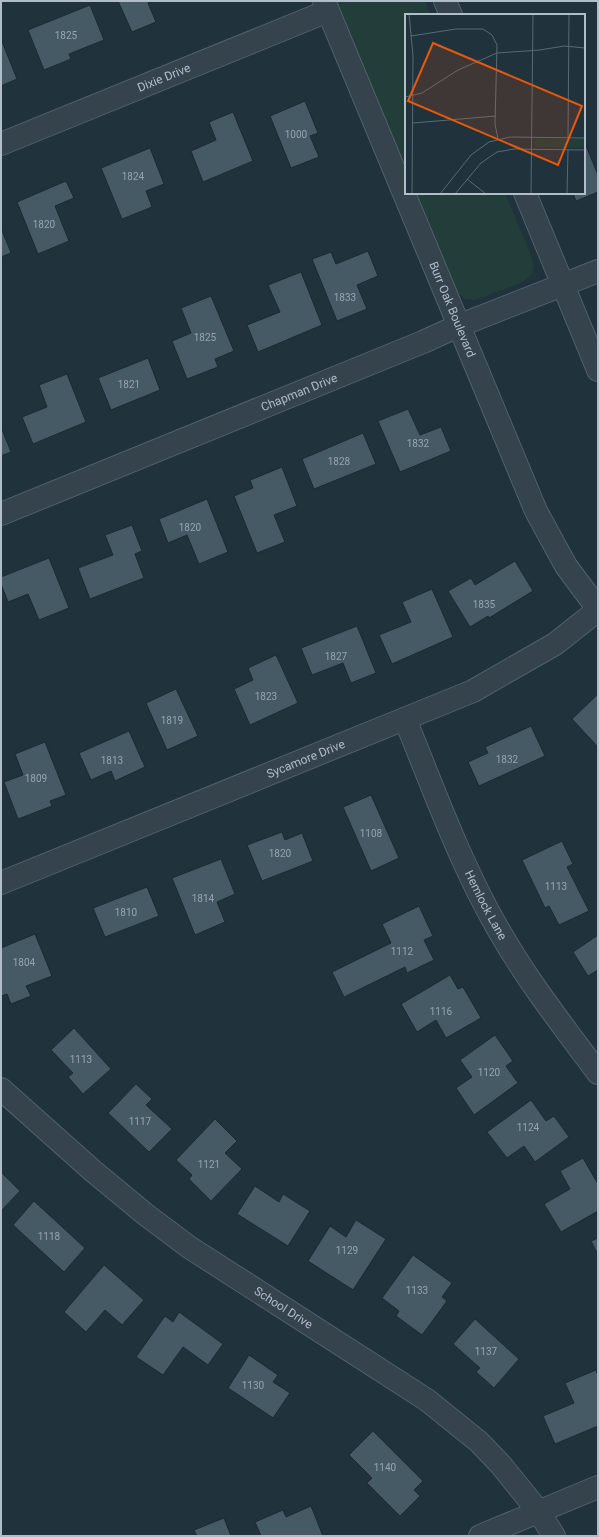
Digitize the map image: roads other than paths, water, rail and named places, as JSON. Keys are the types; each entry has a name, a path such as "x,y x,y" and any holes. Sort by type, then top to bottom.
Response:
{"street":[{"path":"445,1 451,14"},
{"name":"Dixie Drive","path":"1,144 326,6"},
{"name":"Burr Oak Boulevard","path":"326,6 536,511 566,566 598,609"},
{"path":"525,194 598,370"},
{"name":"Chapman Drive","path":"1,514 423,342 458,326 598,271"},
{"name":"Sycamore Drive","path":"1,883 473,691 555,644 598,609"},
{"name":"Hemlock Lane","path":"405,719 460,854 497,928 525,975 598,1073"},
{"name":"School Drive","path":"1,1089 93,1171 189,1247 427,1400 479,1442 501,1465 539,1512 554,1536"},
{"path":"480,1536 598,1487"}]}
